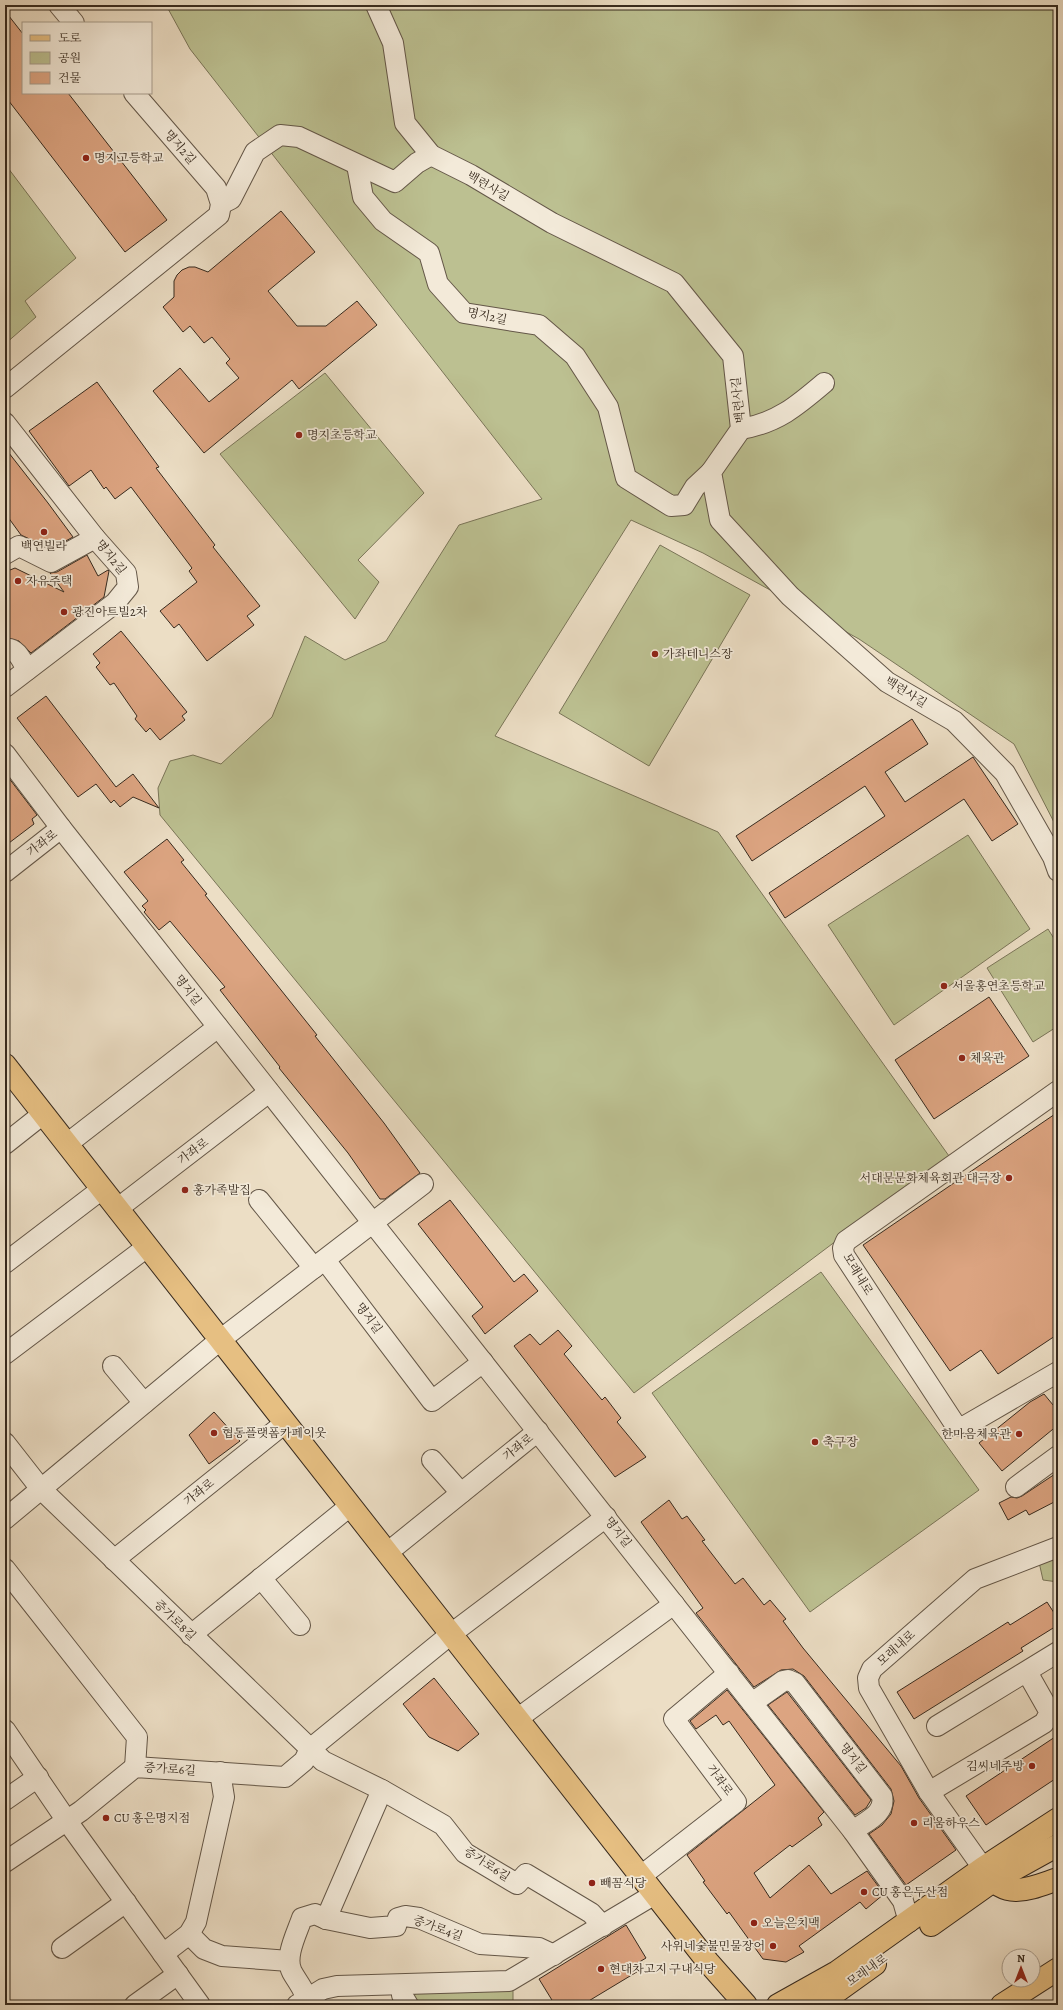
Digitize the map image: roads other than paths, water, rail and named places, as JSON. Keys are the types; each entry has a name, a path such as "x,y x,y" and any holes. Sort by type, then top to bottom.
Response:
{"main road":[{"path":"5,1065 640,1876 708,1962 746,2005"},
{"name":"모래내로","path":"818,2005 988,1875 1058,1819"},
{"name":"모래내로","path":"778,2005 837,1972 909,1922 988,1875 1058,1845"},
{"path":"988,1875 1003,1889 1014,1890 1031,1888 1058,1878"},
{"path":"1002,2005 1058,1969"}],"street":[{"path":"58,5 73,22"},
{"name":"백련사길","path":"376,5 393,43 405,123 430,155 471,175 552,224 674,283 733,356 741,430 711,472 720,520 790,596 887,682 954,721 1005,773 1053,857 1058,872"},
{"name":"명지2길","path":"135,94 216,188 221,204"},
{"path":"5,388 219,215 221,204 231,199 255,152 280,135 299,136 356,165 395,182 417,163 430,155"},
{"name":"명지2길","path":"356,165 363,197 383,221 429,253 438,284 464,313 538,325 575,356 608,407 626,478 671,506 684,505 695,487 711,472"},
{"path":"741,430 764,425 797,406 824,383"},
{"name":"명지2길","path":"5,422 95,538 126,573 129,582 127,590 115,603 5,688"},
{"path":"5,554 19,546 51,562 95,538"},
{"path":"5,649 11,648 16,651 27,670"},
{"name":"명지길","path":"5,754 61,828 853,1831 903,1901 909,1922"},
{"name":"가좌로","path":"5,872 61,828"},
{"path":"67,1144 218,1027"},
{"name":"모래내로","path":"1058,1091 846,1241 843,1248 844,1255 956,1426 965,1426 1055,1372 1058,1372"},
{"name":"가좌로","path":"117,1209 270,1092"},
{"path":"5,1144 43,1114"},
{"path":"5,1519 220,1340 423,1184"},
{"path":"5,1263 102,1189"},
{"path":"259,1200 320,1264"},
{"path":"5,1354 147,1247"},
{"name":"명지길","path":"320,1264 432,1401 483,1362"},
{"path":"112,1366 144,1403"},
{"name":"가좌로","path":"114,1560 285,1423"},
{"name":"가좌로","path":"387,1553 538,1431"},
{"name":"증가로8길","path":"5,1444 41,1489 310,1749"},
{"path":"1016,1487 1058,1456"},
{"path":"432,1460 461,1493"},
{"path":"191,1635 350,1506"},
{"path":"451,1634 606,1517"},
{"name":"모래내로","path":"988,1875 974,1853 929,1792 869,1688 868,1681 870,1672 975,1578 1058,1547"},
{"path":"5,1569 137,1737 135,1767"},
{"path":"261,1578 300,1625"},
{"path":"517,1718 674,1604"},
{"name":"증가로6길","path":"5,1862 67,1821 135,1767 285,1777 304,1761 310,1749 451,1634"},
{"path":"937,1726 1058,1652"},
{"path":"929,1792 1044,1723 1049,1714 1048,1709 1027,1672"},
{"name":"가좌로","path":"640,1876 736,1802 674,1719 728,1673"},
{"name":"명지길","path":"752,1703 783,1681 792,1681 800,1689 882,1796 883,1803 881,1810 853,1831"},
{"path":"5,1730 67,1821 200,2005"},
{"name":"증가로6길","path":"310,1749 323,1761 382,1790 443,1824 465,1853 517,1884 526,1874 591,1913 603,1926"},
{"path":"163,1954 189,1934 196,1922 224,1797 220,1772"},
{"path":"5,1800 38,1777"},
{"path":"326,1919 382,1790"},
{"path":"189,1934 204,1949 222,1956 289,1961 291,1971 303,1989 304,2003 330,1987 505,1982 514,1979 655,1894"},
{"path":"62,1948 126,1902"},
{"name":"증가로4길","path":"289,1961 302,1918 315,1914 326,1919 370,1928 396,1926 398,1918 405,1916 419,1918 480,1944 539,1948 554,1955"},
{"path":"135,2005 178,1974"},
{"path":"401,1985 402,1995 408,2005"}],"place":[{"name":"명지고등학교","path":"86,158"},
{"name":"명지초등학교","path":"299,435"},
{"name":"백연빌라","path":"44,532"},
{"name":"자유주택","path":"18,581"},
{"name":"광진아트빌2차","path":"64,612"},
{"name":"가좌테니스장","path":"655,654"},
{"name":"서울홍연초등학교","path":"944,986"},
{"name":"체육관","path":"962,1058"},
{"name":"서대문문화체육회관 대극장","path":"1009,1178"},
{"name":"홍가족발집","path":"185,1190"},
{"name":"협동플랫폼카페이웃","path":"214,1433"},
{"name":"한마음체육관","path":"1019,1434"},
{"name":"축구장","path":"815,1442"},
{"name":"김씨네주방","path":"1032,1766"},
{"name":"CU 홍은명지점","path":"106,1818"},
{"name":"리움하우스","path":"914,1823"},
{"name":"빼꼼식당","path":"592,1883"},
{"name":"CU 홍은두산점","path":"864,1892"},
{"name":"오늘은치맥","path":"754,1923"},
{"name":"사위네숯불민물장어","path":"773,1946"},
{"name":"현대차고지 구내식당","path":"601,1969"}]}
